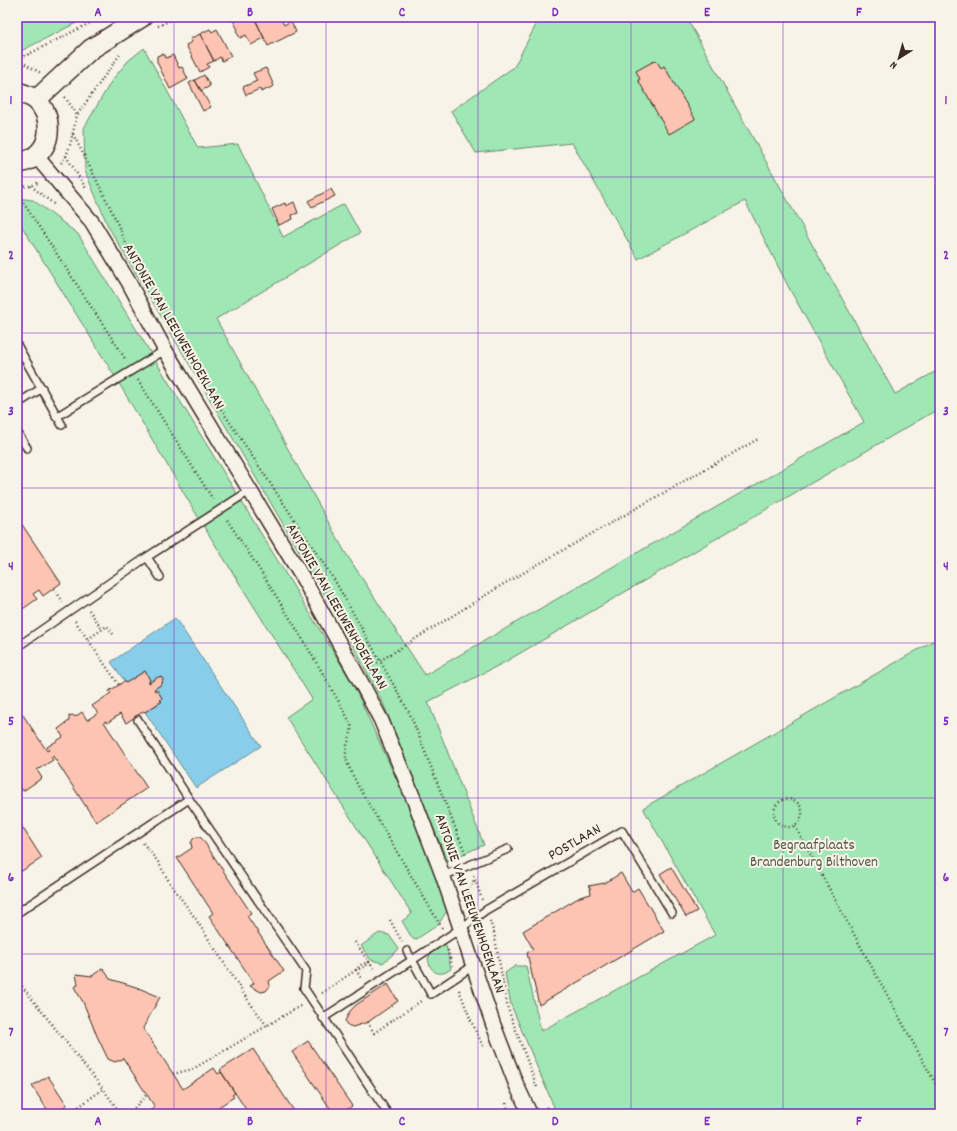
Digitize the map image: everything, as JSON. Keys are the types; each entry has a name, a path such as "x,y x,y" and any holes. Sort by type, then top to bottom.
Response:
{"main road":[{"path":"36,100 91,49 147,23"},
{"path":"17,92 25,94 36,100 44,110 48,121 48,133 45,145 36,156 28,161 17,164"}],"street":[{"name":"ANTONIE VAN LEEUWENHOEKLAAN","path":"36,156 52,173 92,222 128,281 166,350 249,491 304,580 358,675 381,720 443,876 460,929 516,1084 530,1114"}],"lane":[{"path":"17,345 42,388 56,417 62,425"},
{"path":"56,417 166,350"},
{"path":"17,404 42,388"},
{"path":"93,395 97,401"},
{"path":"17,432 28,448"},
{"path":"17,647 148,557 249,491"},
{"path":"148,557 160,576"},
{"path":"138,720 306,971 304,988 388,1114"},
{"path":"17,913 190,799"},
{"name":"POSTLAAN","path":"323,1018 460,929 486,910 622,831 672,913"},
{"path":"443,876 508,849"},
{"path":"407,951 431,994 473,966"}],"path":[{"path":"17,60 102,17"},
{"path":"147,23 177,17"},
{"path":"17,187 31,186 38,183 52,173 66,156 77,115 124,49"},
{"path":"73,134 110,207 129,250"},
{"path":"17,193 171,430 220,510 261,571 297,629 351,724 352,731 346,752 349,765 358,786 440,924 457,987 472,1023 487,1053"},
{"path":"219,406 335,581 410,714 475,879 494,933 508,1009 539,1093"},
{"path":"358,675 502,585 758,439"},
{"path":"54,588 119,685"},
{"path":"83,601 102,629"},
{"path":"88,639 107,626 113,634"},
{"path":"789,799 793,800 800,806 802,815 795,826 781,826 775,818 774,809 780,801 789,799"},
{"path":"795,826 940,1092"},
{"path":"141,841 158,862 171,885 194,915 248,1000 267,1026"},
{"path":"465,898 477,874"},
{"path":"390,920 407,951"},
{"path":"355,942 376,971"},
{"path":"173,1074 193,1069 311,1000 356,970 362,964 369,962"},
{"path":"17,980 121,1114"},
{"path":"368,1022 374,1033 431,994"},
{"path":"68,1114 103,1089"},
{"path":"129,1114 147,1094"},
{"path":"546,1107 549,1114"}],"green space":[{"path":"17,17 88,17 17,53"},
{"path":"540,17 686,17 895,394 940,369 940,408 505,662 428,702 484,845 447,861 383,703 336,614 108,226 85,171 84,128 112,80 128,61 144,48 198,148 238,144 283,237 344,204 360,233 216,319 345,552 425,675 864,422 789,288 745,201 638,259 572,143 476,153 451,111 514,67"},
{"path":"17,198 33,200 78,234 353,684 405,798 448,909 438,925 415,940 412,938 402,921 412,914 286,717 312,699 201,522 117,380 21,225 17,227"},
{"name":"Begraafplaats Brandenburg Bilthoven","path":"940,637 940,1114 557,1114 511,1005 505,973 515,966 526,966 541,1031 715,935 643,808"},
{"path":"379,933 389,935 399,949 383,963 371,960 361,946"},
{"path":"444,944 446,945 451,969 443,973 436,973 431,968 428,959 430,954"}],"water":[{"path":"175,618 261,746 196,788 145,712 162,702 160,700 162,698 157,690 155,691 154,689 162,684 163,679 161,677 149,683 150,680 145,671 126,683 111,662"}],"building":[{"path":"254,17 264,38 251,45 246,35 240,38 232,18"},
{"path":"254,17 281,17 280,18 284,25 291,21 296,32 268,46"},
{"path":"210,29 212,32 217,29 231,56 222,61 220,57 214,61 200,34"},
{"path":"200,34 214,61 207,64 209,67 200,72 186,45 192,42 190,39"},
{"path":"162,54 165,55 166,58 173,55 179,68 182,67 188,79 170,89 157,62 157,56"},
{"path":"656,60 661,68 664,66 695,119 669,134 638,80 640,79 636,71"},
{"path":"266,68 274,86 261,92 260,89 246,95 243,87 257,81 253,73"},
{"path":"204,75 210,86 201,91 195,80"},
{"path":"195,80 211,107 203,111 189,83"},
{"path":"331,189 335,196 312,207 308,201"},
{"path":"294,202 298,213 292,215 293,219 279,225 272,209 285,203 286,206"},
{"path":"17,517 61,583 43,596 39,590 33,594 37,599 17,613"},
{"path":"145,671 150,680 149,683 158,677 163,679 162,684 154,689 155,691 157,690 162,698 160,700 162,701 126,723 120,714 107,723 106,721 104,722 147,788 96,822 53,756 51,757 53,760 37,770 42,778 23,791 17,783 17,706 47,751 49,750 47,747 63,737 58,729 69,721 69,716 73,715 75,717 82,712 87,720 98,713 92,706 111,693 109,691 124,681 126,683"},
{"path":"17,819 42,858 17,874"},
{"path":"200,837 251,913 247,916 284,971 269,981 270,986 266,991 261,992 250,986 254,983 209,916 213,913 177,858 192,848 191,843 193,839"},
{"path":"671,867 697,911 686,917 660,874"},
{"path":"621,873 632,892 638,888 664,931 539,1005 527,953 533,949 523,931 580,897 591,894 590,887 588,886 605,883"},
{"path":"103,968 110,979 136,987 160,997 143,1028 183,1089 214,1068 218,1074 221,1072 235,1093 232,1095 234,1097 208,1114 145,1114 155,1107 123,1058 115,1062 108,1059 83,1002 74,987 78,985 76,974 92,976"},
{"path":"388,984 398,1001 368,1022 353,1027 347,1025 345,1021 350,1011 356,1005"},
{"path":"308,1041 352,1106 341,1114 334,1114 292,1052"},
{"path":"253,1049 296,1114 249,1114 220,1070"},
{"path":"48,1076 67,1105 52,1114 50,1114 32,1086"}]}
